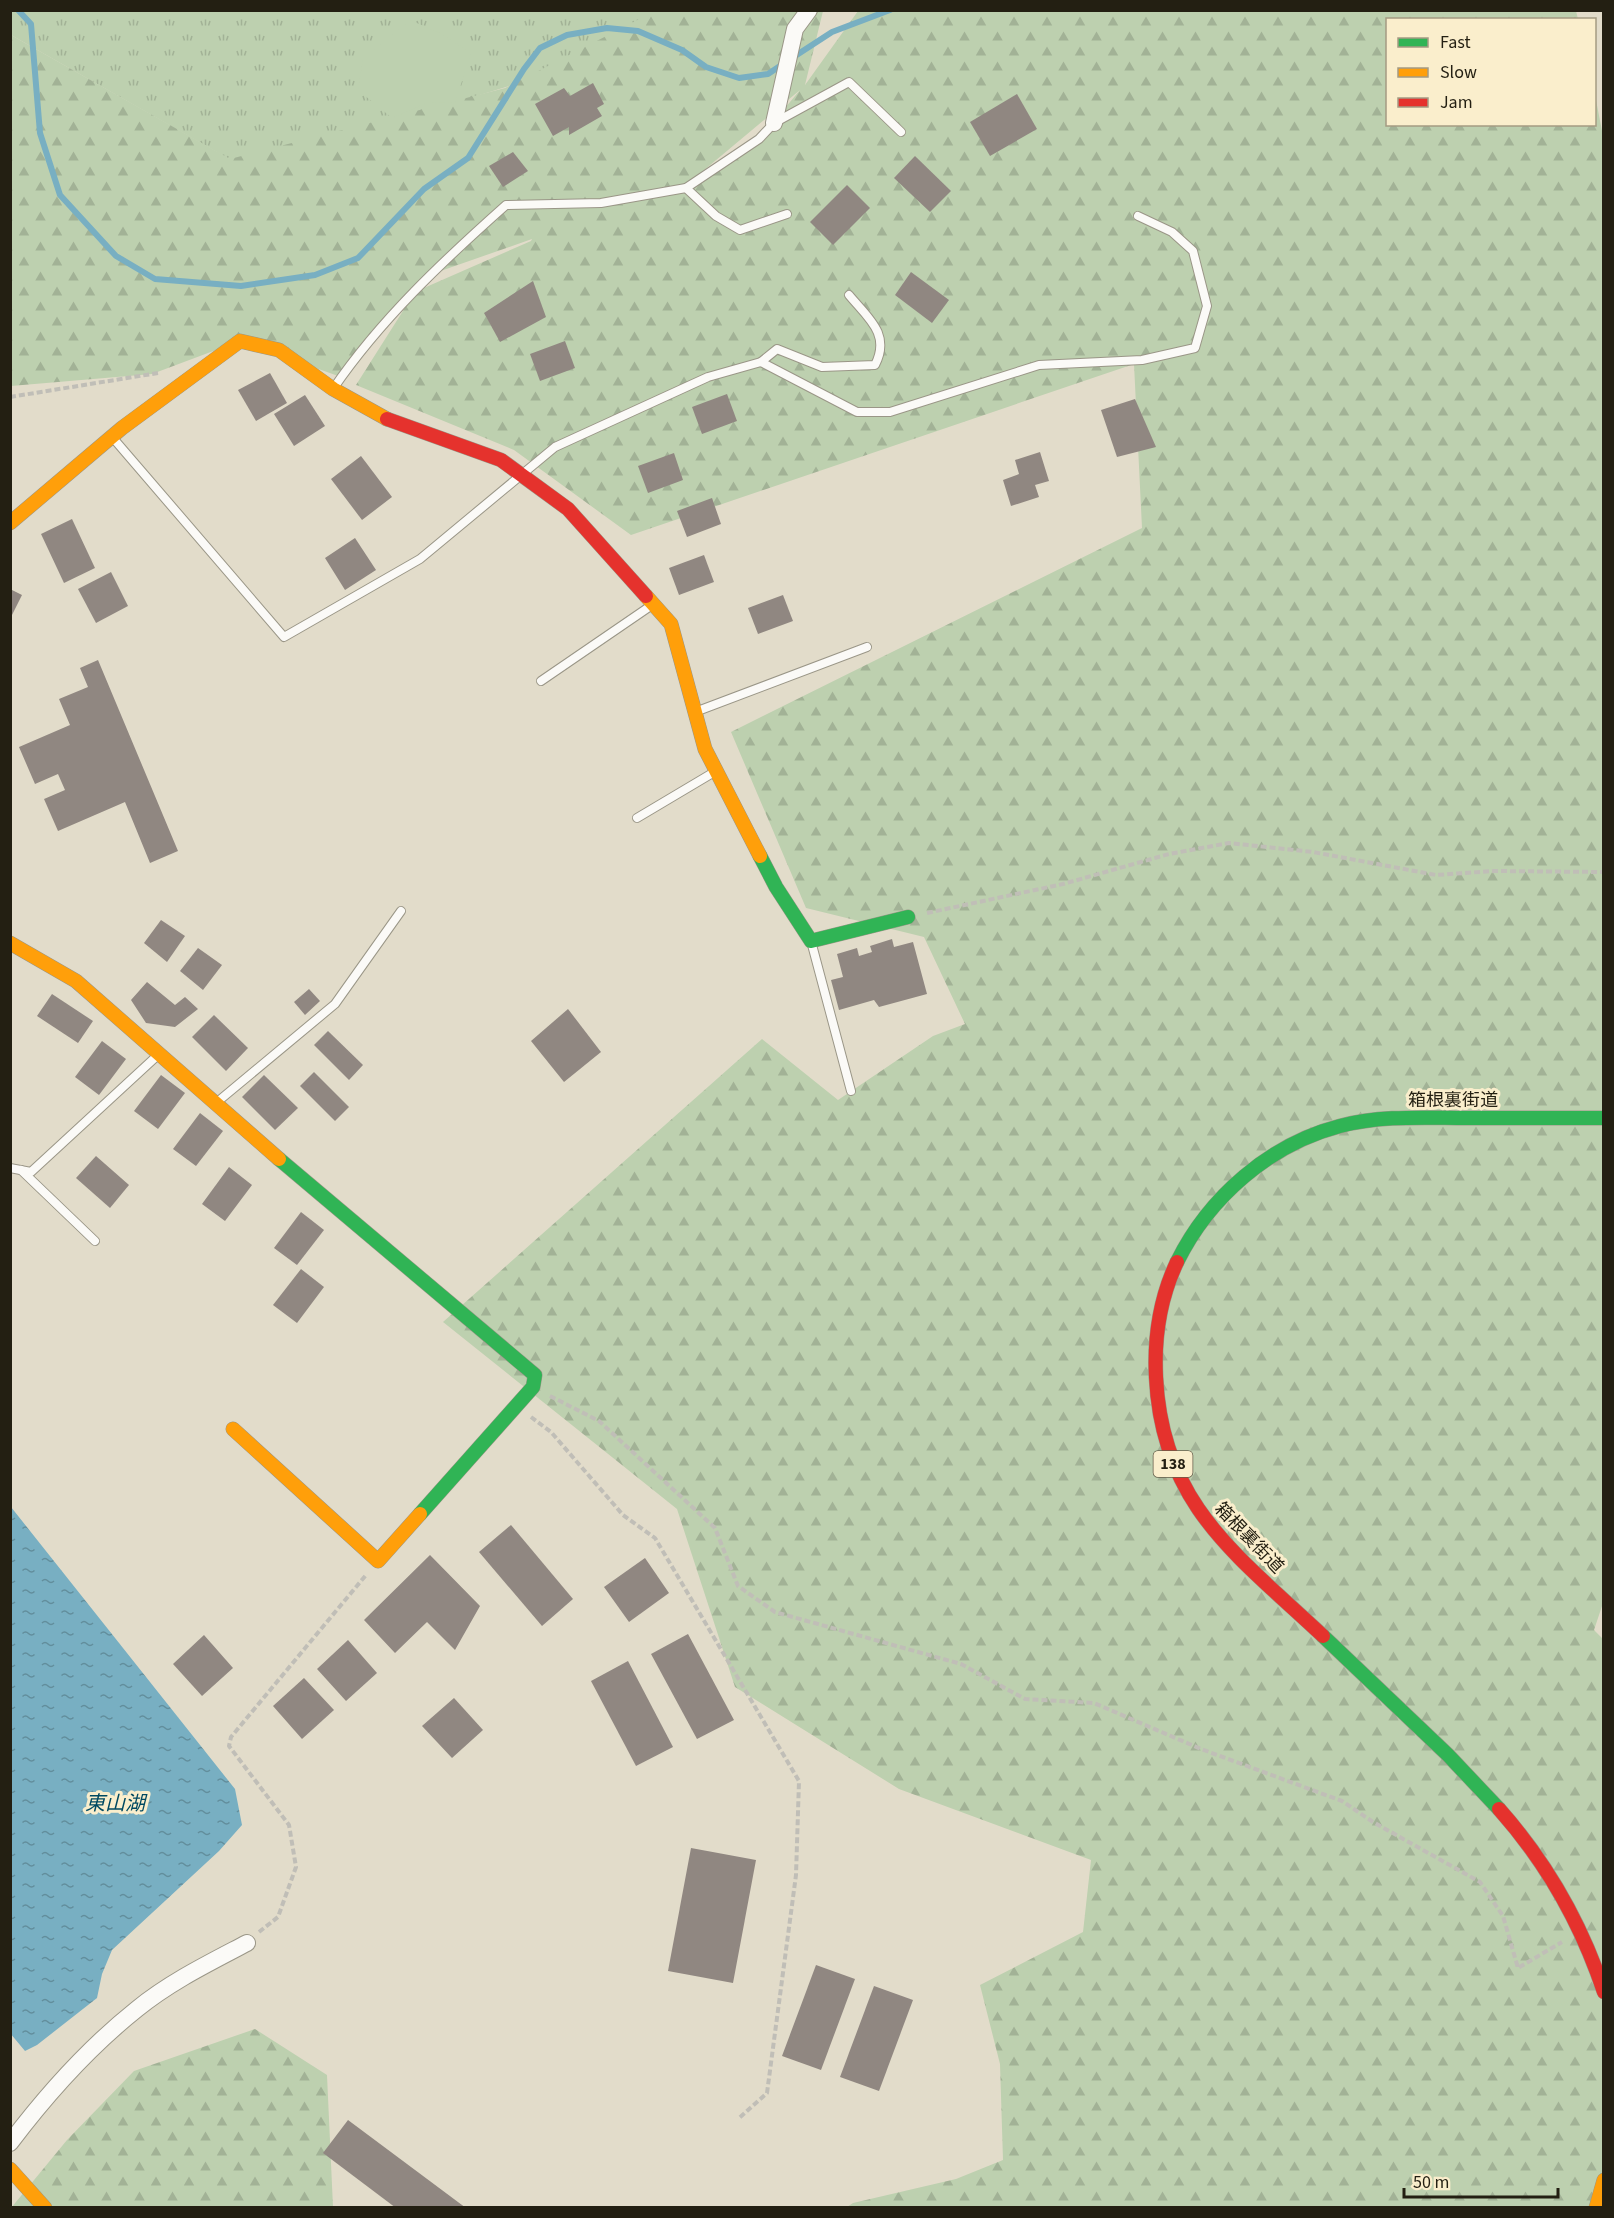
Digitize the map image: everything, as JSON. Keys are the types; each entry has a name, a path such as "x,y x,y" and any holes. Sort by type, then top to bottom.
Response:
{"main road":[{"path":"10,523 111,436 203,366 240,341 279,350 333,389 387,419 501,460 568,509 671,624 705,749 776,887 811,941 908,917"},
{"path":"10,943 76,981 215,1103 535,1375 533,1387 378,1561 233,1429"},
{"name":"箱根裏街道","path":"1604,1118 1402,1118 1360,1121 1322,1131 1286,1148 1253,1170 1224,1194 1199,1226 1177,1262 1162,1302 1156,1344 1156,1387 1162,1429 1175,1471 1195,1506 1221,1539 1481,1788 1520,1834 1554,1881 1582,1930 1604,1992"},
{"path":"10,2169 45,2208"},
{"path":"1596,2208 1604,2180"}],"street":[{"path":"774,123 795,28 809,10"},
{"path":"10,2143 38,2106 87,2053 138,2008 189,1973 247,1943"}],"lane":[{"path":"333,389 363,346 451,255 506,206 601,203 686,188 759,139 774,123 849,82 901,132"},
{"path":"686,188 716,216 740,230 787,214"},
{"path":"761,362 857,412 890,412 1039,365 1142,360 1195,348 1207,306 1192,251 1172,232 1138,216"},
{"path":"111,436 284,637 420,559 555,447 708,377 761,362 777,349 822,367 875,365 881,352 880,333 849,295"},
{"path":"541,681 653,604"},
{"path":"695,712 867,647"},
{"path":"637,818 716,771"},
{"path":"215,1103 335,1004 402,910"},
{"path":"811,941 851,1091"},
{"path":"10,1167 31,1172 160,1054"},
{"path":"21,1169 95,1241"}],"path":[{"path":"10,397 162,372"},
{"path":"908,917 1063,884 1169,854 1229,843 1313,852 1436,875 1494,871 1604,873"},
{"path":"533,1387 599,1421 715,1528 738,1586 775,1612 961,1664 1025,1699 1094,1703 1201,1749 1341,1801 1373,1822 1480,1882 1503,1916 1518,1968 1582,1930"},
{"path":"517,1405 551,1432 623,1515 655,1538 799,1781 796,1875 767,2093 738,2119"},
{"path":"247,1943 278,1917 296,1867 289,1825 229,1746 231,1737 378,1561"}],"green space":[{"path":"11,10 712,11 685,32 248,166 229,159 11,35"},
{"path":"655,11 823,11 805,85 858,11 1576,11 1578,18 1386,18 1386,126 1596,126 1596,100 1603,136 1604,1600 1594,1630 1604,1640 1603,2207 847,2207 853,2203 956,2179 1003,2160 1000,2064 980,1985 1083,1932 1091,1860 899,1789 735,1687 677,1509 443,1322 762,1039 838,1100 933,1036 965,1024 924,937 806,908 731,732 1142,528 1134,364 631,535 514,450 356,385 408,303 341,377 240,341 152,374 11,386 11,35 230,159 505,88","holes":["800,90 759,139 691,181","532,239 417,291 432,274"]},
{"path":"410,20 442,34 471,53 455,103 429,102 392,118 358,90 363,59"},
{"path":"255,2029 327,2075 333,2207 11,2208 67,2140 134,2071"}],"water":[{"name":"東山湖","path":"11,1507 235,1789 242,1825 219,1851 112,1950 102,1974 97,1998 37,2045 25,2051 10,2033"}],"building":[{"path":"593,83 604,104 597,108 602,116 569,135 569,127 553,136 535,104 564,88 570,96"},
{"path":"1017,94 1037,129 990,156 970,122"},
{"path":"513,152 528,171 503,187 489,166"},
{"path":"915,156 951,191 930,212 894,178"},
{"path":"847,185 870,208 833,245 810,222"},
{"path":"911,272 949,300 932,323 895,295"},
{"path":"533,281 546,317 500,342 484,313"},
{"path":"565,341 575,368 540,381 530,354"},
{"path":"270,373 287,403 256,421 238,390"},
{"path":"727,394 737,421 702,434 692,407"},
{"path":"305,395 325,426 294,446 274,414"},
{"path":"1135,399 1156,447 1117,457 1101,410"},
{"path":"1040,452 1049,481 1035,485 1039,497 1011,506 1003,480 1019,474 1015,460"},
{"path":"674,453 683,480 648,493 638,466"},
{"path":"361,456 392,497 362,520 331,479"},
{"path":"712,498 721,524 687,537 677,511"},
{"path":"72,519 95,568 64,583 41,534"},
{"path":"355,538 376,570 345,590 325,558"},
{"path":"704,555 714,582 679,595 669,568"},
{"path":"111,572 128,606 96,623 78,589"},
{"path":"10,589 22,595 10,619"},
{"path":"783,595 793,621 758,634 748,608"},
{"path":"98,660 178,851 150,863 125,802 58,831 44,799 65,790 58,774 35,784 19,747 70,725 59,699 88,687 80,668"},
{"path":"161,920 185,936 167,962 144,943"},
{"path":"892,939 894,947 913,942 927,994 879,1007 874,1000 839,1010 831,980 843,977 837,954 857,948 859,956 872,952 870,946"},
{"path":"198,948 222,965 203,990 180,971"},
{"path":"147,982 175,1005 185,997 198,1009 175,1027 146,1023 131,1000"},
{"path":"309,989 320,1001 305,1015 294,1002"},
{"path":"52,994 93,1021 78,1043 37,1016"},
{"path":"568,1009 601,1052 564,1082 531,1041"},
{"path":"214,1015 248,1048 226,1071 192,1037"},
{"path":"328,1031 363,1065 349,1080 314,1045"},
{"path":"102,1041 126,1059 99,1095 75,1077"},
{"path":"314,1072 349,1107 335,1121 300,1086"},
{"path":"161,1075 185,1093 158,1129 134,1111"},
{"path":"264,1075 298,1108 275,1130 242,1097"},
{"path":"200,1113 223,1131 196,1166 173,1149"},
{"path":"96,1156 129,1185 110,1208 76,1178"},
{"path":"229,1167 252,1185 225,1221 202,1204"},
{"path":"301,1212 324,1230 297,1265 274,1248"},
{"path":"301,1269 324,1287 297,1323 273,1305"},
{"path":"511,1525 573,1599 542,1626 479,1552"},
{"path":"430,1555 480,1606 455,1650 427,1622 395,1653 364,1620"},
{"path":"645,1558 669,1593 629,1622 604,1587"},
{"path":"688,1634 734,1720 697,1739 651,1654"},
{"path":"204,1635 233,1668 202,1696 173,1664"},
{"path":"348,1640 377,1673 346,1701 317,1669"},
{"path":"628,1661 673,1747 636,1766 591,1681"},
{"path":"304,1678 334,1710 302,1739 273,1706"},
{"path":"454,1698 483,1730 452,1758 422,1726"},
{"path":"691,1848 756,1860 733,1983 668,1971"},
{"path":"816,1965 855,1979 821,2070 782,2056"},
{"path":"874,1986 913,2000 879,2091 840,2077"},
{"path":"348,2120 466,2208 396,2208 323,2153"}],"waterway":[{"path":"18,10 31,24 40,133 60,195 116,256 155,279 241,286 315,275 358,258 424,189 468,158 524,69 540,48 567,35 607,28 638,31 682,50 706,67 739,78 768,74 783,64"},
{"path":"792,58 832,32 890,10"}],"traffic: fast":[{"path":"760,856 776,887 811,941 908,917"},
{"path":"1177,1262 1190,1238 1206,1216 1244,1176 1266,1160 1314,1134 1356,1122 1388,1119 1604,1118"},
{"path":"279,1159 535,1375 533,1387 420,1514"},
{"path":"1323,1636 1448,1755 1499,1809"}],"traffic: slow":[{"path":"10,523 122,428 240,341 279,350 333,389 387,419"},
{"path":"646,596 671,624 705,749 760,856"},
{"path":"10,943 76,981 279,1159"},
{"path":"233,1429 378,1561 420,1514"},
{"path":"10,2169 45,2208"},
{"path":"1596,2208 1604,2180"}],"traffic: jam":[{"path":"387,419 501,460 568,509 646,596"},
{"path":"1177,1262 1166,1290 1159,1318 1156,1362 1161,1422 1173,1460 1189,1494 1210,1524 1261,1579 1323,1636"},
{"path":"1499,1809 1533,1851 1561,1895 1585,1942 1604,1992"}]}
